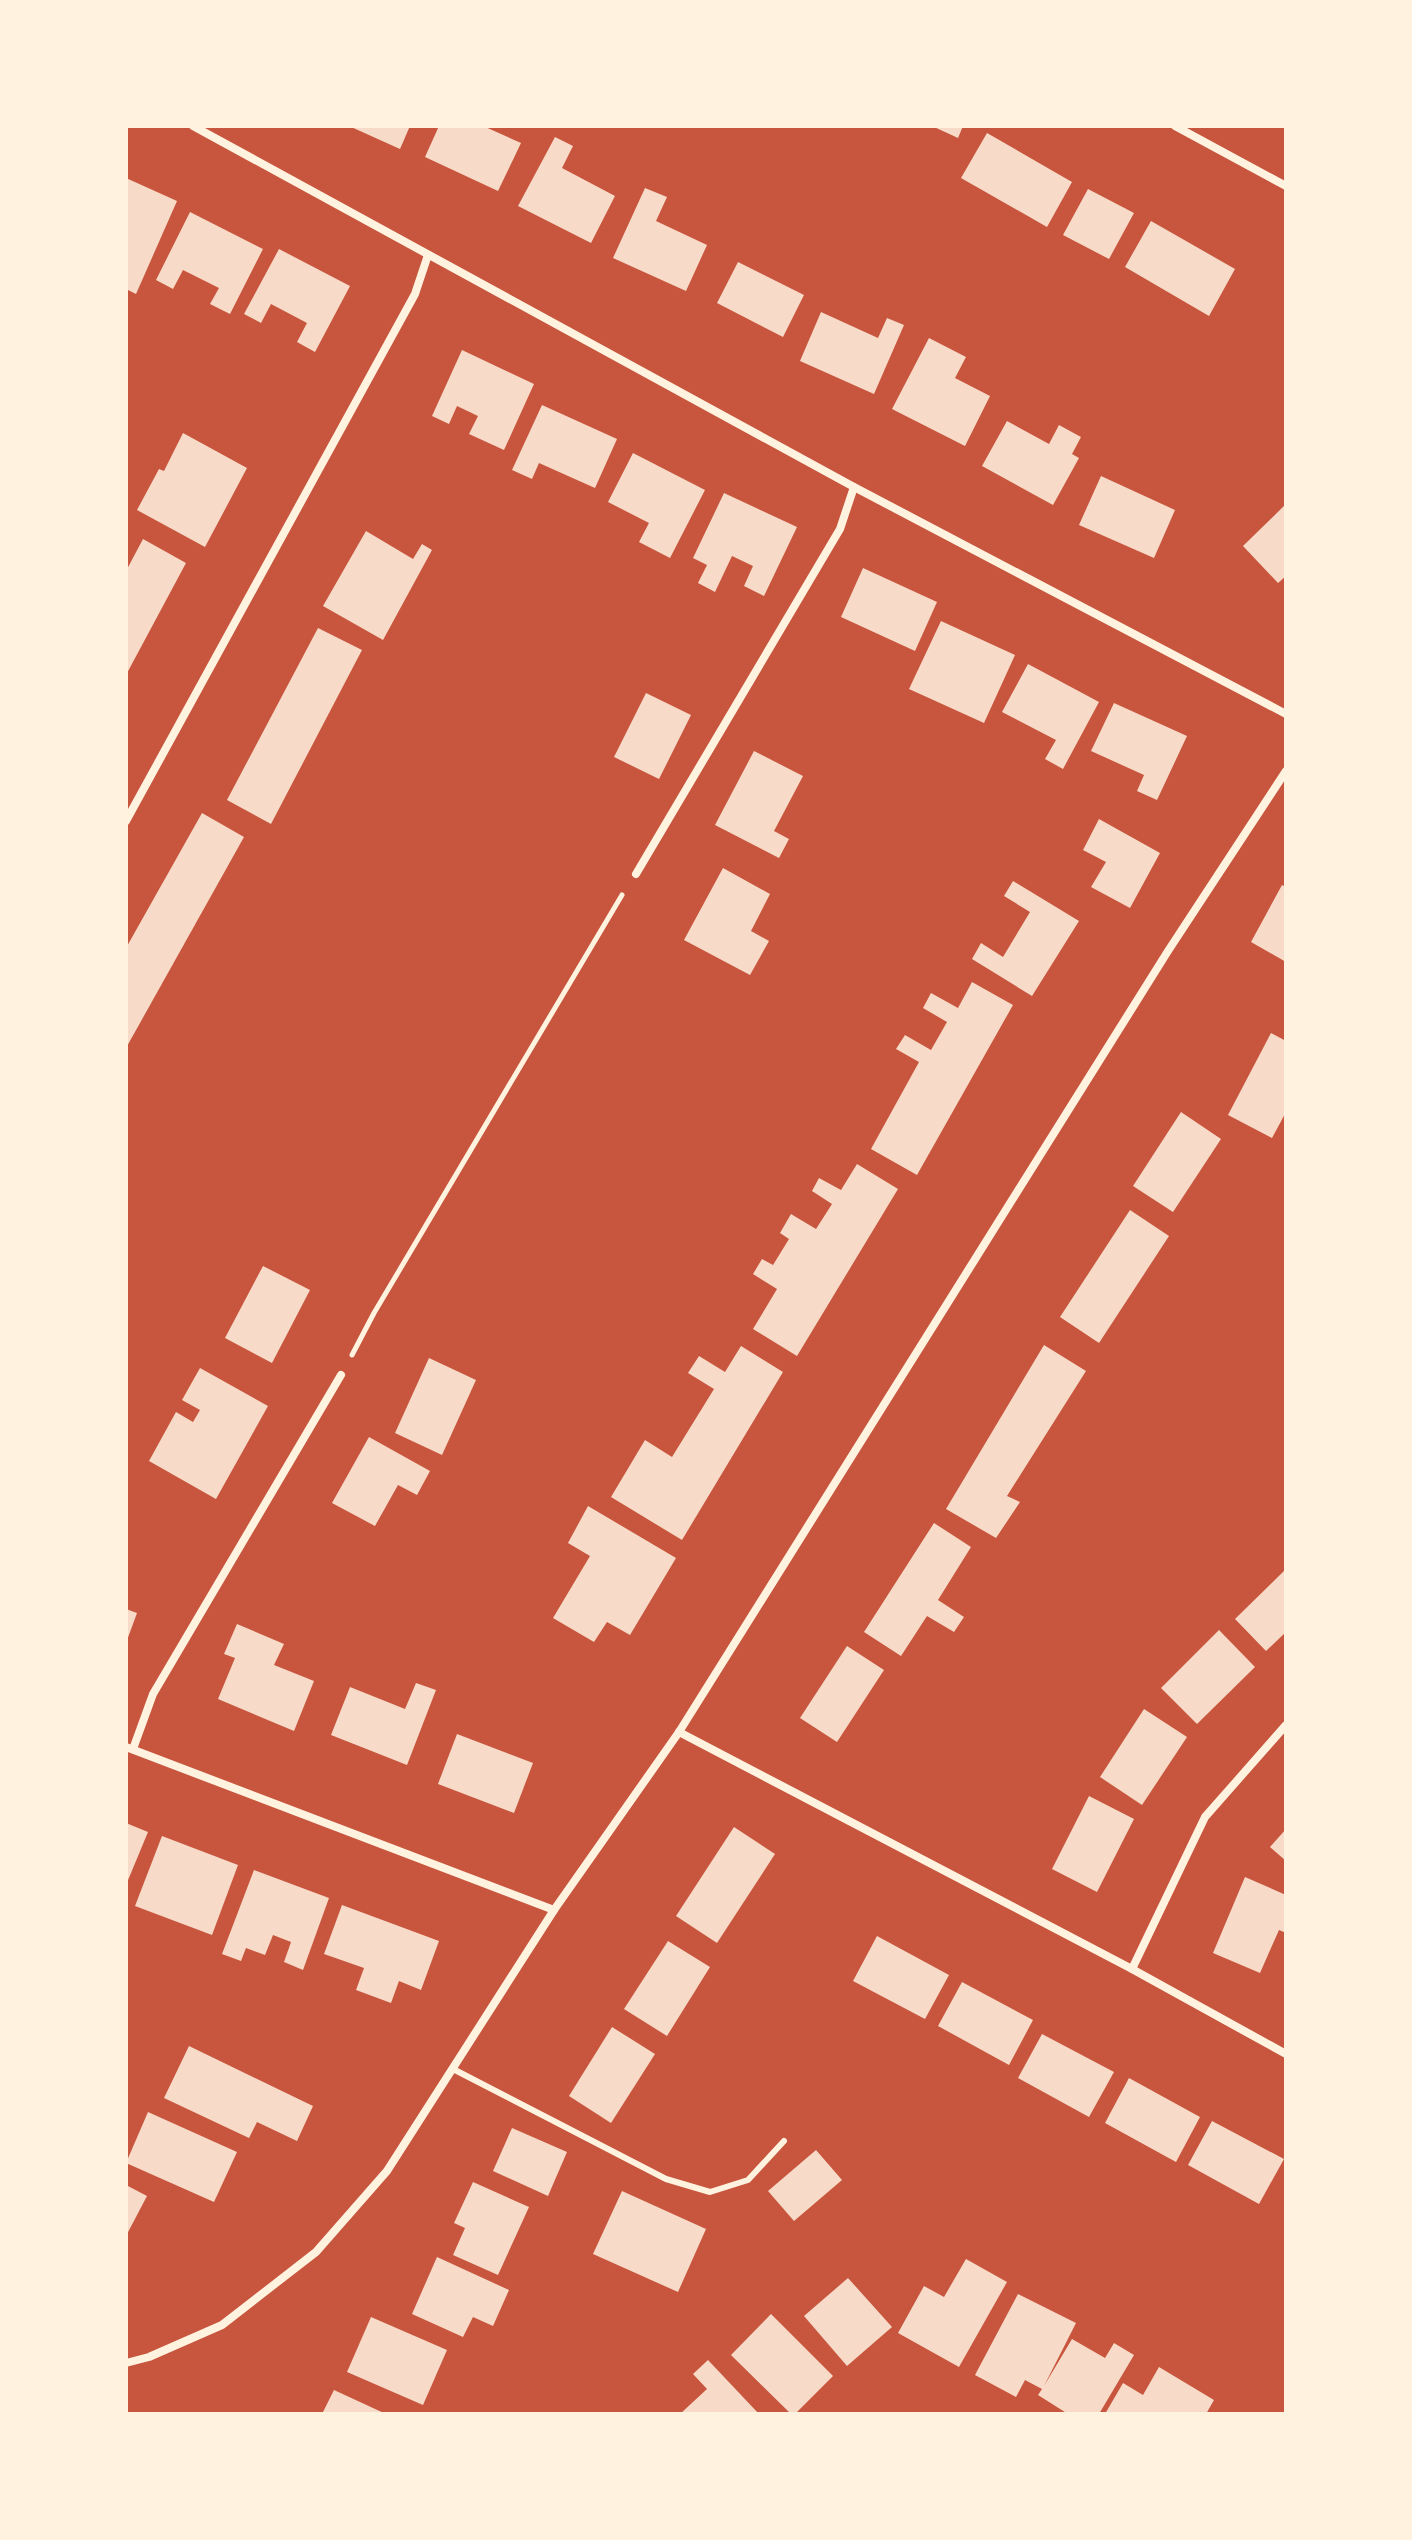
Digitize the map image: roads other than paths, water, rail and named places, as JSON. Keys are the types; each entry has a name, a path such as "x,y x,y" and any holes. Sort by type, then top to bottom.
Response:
{"street":[{"path":"193,126 854,487 1286,714"},
{"path":"1175,126 1286,186"},
{"path":"126,821 415,294 428,255"},
{"path":"636,874 840,529 854,487"},
{"path":"126,2363 149,2357 222,2325 316,2252 387,2171 554,1910 679,1732 1168,951 1286,771"},
{"path":"341,1375 153,1694 129,1748 554,1910"},
{"path":"1132,1969 1205,1817 1286,1725"},
{"path":"679,1732 1132,1969 1286,2054"}],"lane":[{"path":"453,2069 666,2179 710,2192 748,2180 784,2141"}]}
